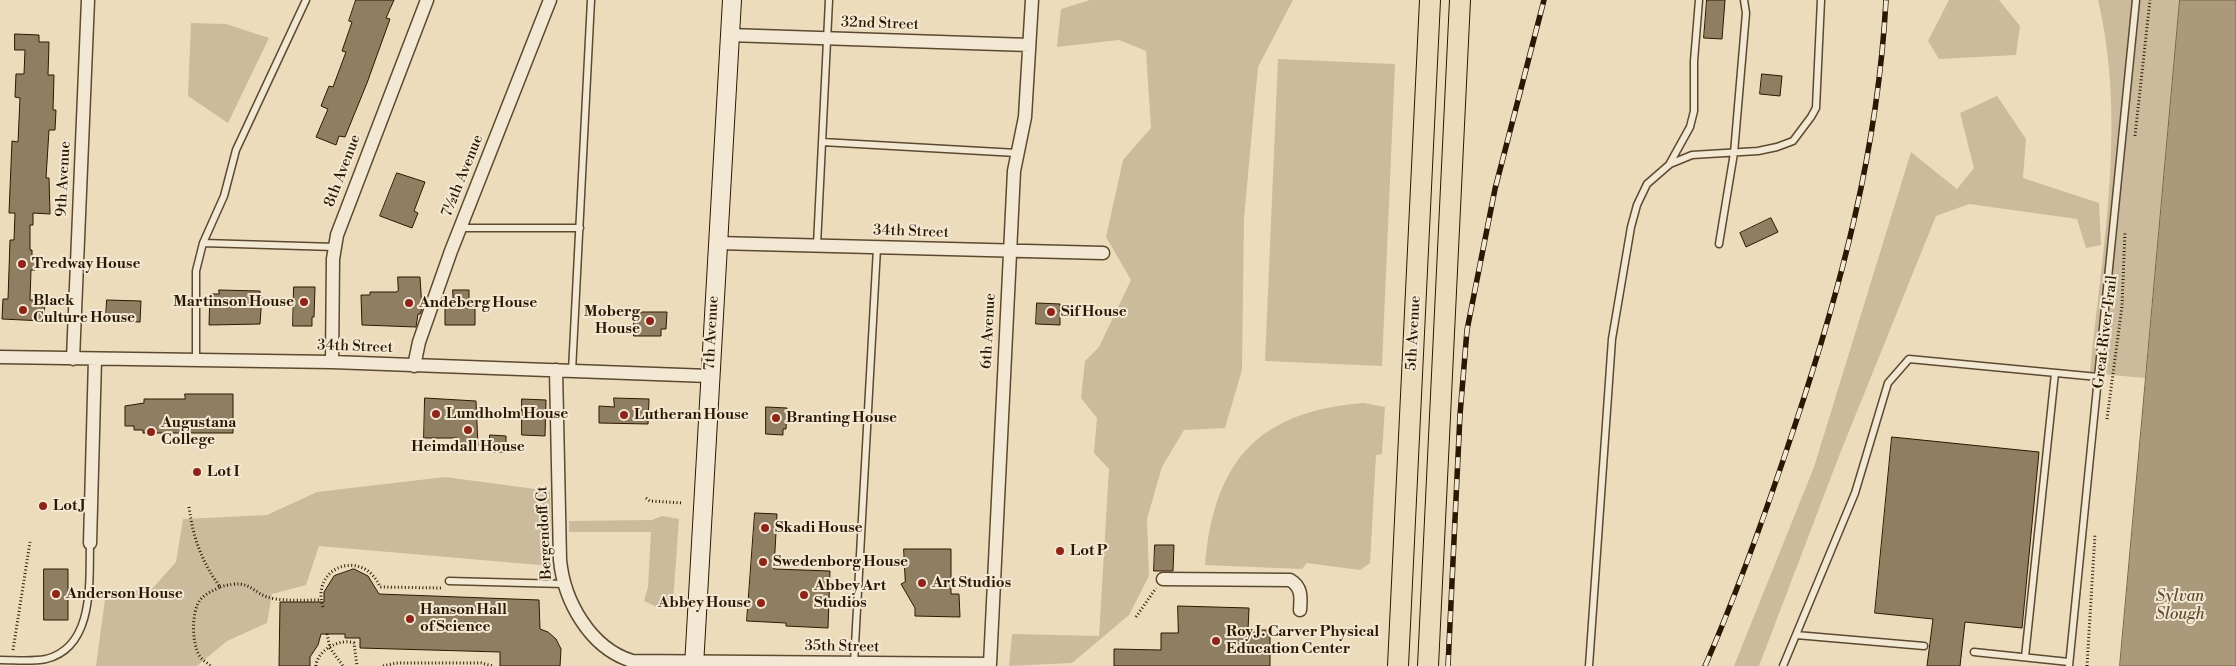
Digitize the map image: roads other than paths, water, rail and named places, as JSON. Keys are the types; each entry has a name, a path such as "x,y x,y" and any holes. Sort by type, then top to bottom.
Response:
{"main road":[{"name":"5th Avenue","path":"1398,666 1430,0"},
{"name":"5th Avenue","path":"1428,666 1460,0"}],"street":[{"name":"9th Avenue","path":"73,359 88,0"},
{"name":"8th Avenue","path":"332,362 335,247 341,222 427,0"},
{"name":"7½th Avenue","path":"414,366 420,342 460,228 550,0"},
{"name":"7th Avenue","path":"695,664 709,376 732,0"},
{"name":"6th Avenue","path":"990,665 1014,171 1025,117 1032,0"},
{"name":"32nd Street","path":"730,35 1030,45"},
{"name":"34th Street","path":"717,243 1103,253"},
{"name":"34th Street","path":"0,357 332,362 709,376"},
{"path":"90,543 95,359"},
{"name":"Bergendoff Ct","path":"556,370 560,560 564,584 579,618 596,638 622,658 632,661 695,664"},
{"path":"1163,579 1290,580 1297,584 1300,591 1300,610"},
{"name":"35th Street","path":"695,664 990,665"}],"lane":[{"path":"196,360 196,271 203,243 224,196 236,150 306,0"},
{"path":"572,371 591,0"},
{"path":"817,245 829,0"},
{"path":"1670,164 1690,128 1694,111 1694,61 1699,0"},
{"path":"1719,244 1734,153 1746,12 1744,0"},
{"path":"1590,666 1612,339 1631,227 1637,206 1647,184 1670,164 1692,155 1758,151 1793,141 1812,117 1816,108 1822,0"},
{"path":"1974,652 2069,664 2136,0"},
{"path":"822,142 1017,153"},
{"path":"460,228 580,228"},
{"path":"203,243 335,247"},
{"path":"854,664 877,248"},
{"path":"1784,666 1855,493 1888,383 1909,359 2098,378"},
{"path":"2025,658 2054,373"},
{"path":"0,660 47,658 58,653 75,638 83,626 86,612 90,543"},
{"path":"449,582 564,584"},
{"path":"1796,635 1924,646"}],"water":[{"name":"Sylvan Slough","path":"2180,0 2236,0 2236,666 2120,666"}],"railway":[{"path":"1448,666 1460,415 1467,330 1495,189 1544,0"},
{"path":"1705,666 1741,578 1773,489 1811,376 1842,270 1866,164 1875,110 1886,0"}],"place":[{"name":"Tredway House","path":"22,264"},
{"name":"Martinson House","path":"304,302"},
{"name":"Andeberg House","path":"409,303"},
{"name":"Black Culture House","path":"23,310"},
{"name":"Sif House","path":"1051,312"},
{"name":"Moberg House","path":"650,321"},
{"name":"Lundholm House","path":"436,414"},
{"name":"Lutheran House","path":"624,415"},
{"name":"Branting House","path":"776,418"},
{"name":"Heimdall House","path":"468,430"},
{"name":"Augustana College","path":"151,432"},
{"name":"Lot I","path":"197,472"},
{"name":"Lot J","path":"43,506"},
{"name":"Skadi House","path":"765,528"},
{"name":"Lot P","path":"1060,551"},
{"name":"Swedenborg House","path":"763,562"},
{"name":"Art Studios","path":"922,583"},
{"name":"Anderson House","path":"56,594"},
{"name":"Abbey Art Studios","path":"804,595"},
{"name":"Abbey House","path":"761,603"},
{"name":"Hanson Hall of Science","path":"410,619"},
{"name":"Roy J. Carver Physical Education Center","path":"1216,641"}]}
